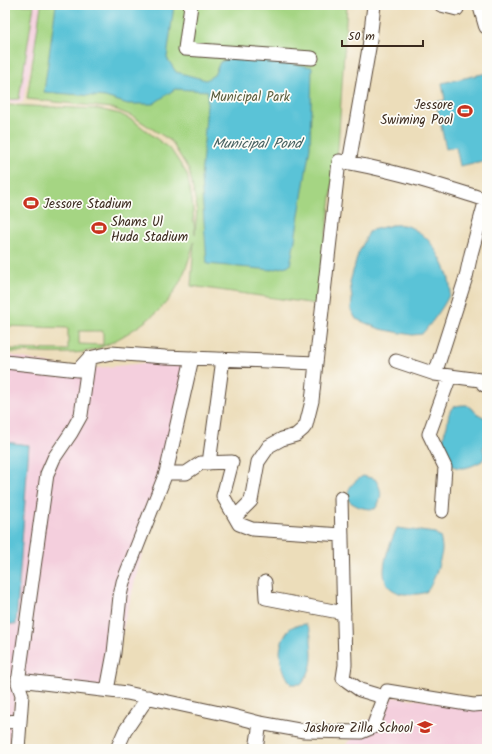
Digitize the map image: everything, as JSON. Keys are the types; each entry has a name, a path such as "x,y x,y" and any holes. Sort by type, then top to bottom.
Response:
{"street":[{"path":"191,5 185,49 312,58"},
{"path":"349,163 369,48 374,5"},
{"path":"441,5 457,9"},
{"path":"481,5 487,26"},
{"path":"235,517 251,501 258,462 269,446 296,435 306,426 312,402 339,161 394,172 486,200 466,277 435,374"},
{"path":"5,362 78,370 89,358 111,352 192,358 316,363"},
{"path":"18,749 22,695 18,679 47,474 54,458 81,415 89,358"},
{"path":"107,690 114,653 120,596 123,582 166,473 192,358"},
{"path":"209,463 224,359"},
{"path":"396,362 435,374 480,380 484,385 487,385"},
{"path":"442,511 445,467 429,434 450,376"},
{"path":"166,473 186,473 201,463 232,462 223,496 239,524 252,529 342,535"},
{"path":"341,498 345,665 344,678 360,690 380,696"},
{"path":"265,582 266,598 344,613"},
{"path":"18,679 127,693 260,723 304,731 361,732 373,726 387,691 473,705 487,704"},
{"path":"117,749 126,731 148,697"},
{"path":"5,722 20,721"},
{"path":"256,749 260,723"}],"shaded area":[{"path":"5,5 43,5 23,102 5,103"},
{"path":"5,354 78,370 192,358 107,690 18,679 8,749 5,749"},
{"name":"Jashore Zilla School","path":"392,697 487,706 487,749 346,749 346,745"}],"green space":[{"path":"5,5 34,5 19,99 5,100"},
{"name":"Municipal Park","path":"41,5 347,5 338,148 316,304 191,286 194,242 184,274 170,298 151,317 123,336 109,344 84,352 5,352 5,349 68,350 68,328 5,326 5,105 98,109 120,114 134,121 171,150 187,174 192,200 195,234 197,208 189,170 171,141 134,117 112,108 27,99","holes":["79,331 103,331 103,345 79,344"]}],"water":[{"name":"Municipal Pond","path":"56,5 174,5 167,58 176,72 206,80 214,75 220,62 239,55 312,67 310,147 290,265 272,270 207,264 201,179 208,91 175,89 153,104 128,104 105,97 44,92"},
{"path":"487,73 487,160 460,166 456,147 446,149 436,102 445,100 442,83"},
{"path":"392,225 408,226 423,235 433,246 447,272 449,279 449,295 438,313 422,334 412,335 380,329 356,319 351,310 352,299 350,282 358,254 369,232"},
{"path":"467,405 487,419 487,442 483,448 485,456 482,461 472,466 457,468 450,463 445,455 443,437 452,408"},
{"path":"5,442 29,445 16,625 5,623"},
{"path":"363,476 375,479 379,486 381,494 378,505 375,509 362,508 349,501 349,489"},
{"path":"397,528 435,533 440,537 442,549 440,559 434,579 424,593 401,594 387,585 384,570 385,560"},
{"path":"305,624 310,630 311,634 311,664 302,684 291,684 282,666 280,653 281,646 290,628"}],"place":[{"name":"Jessore Swiming Pool","path":"465,111"},
{"name":"Jessore Stadium","path":"31,203"},
{"name":"Shams Ul Huda Stadium","path":"99,228"},
{"name":"Jashore Zilla School","path":"425,727"}]}
